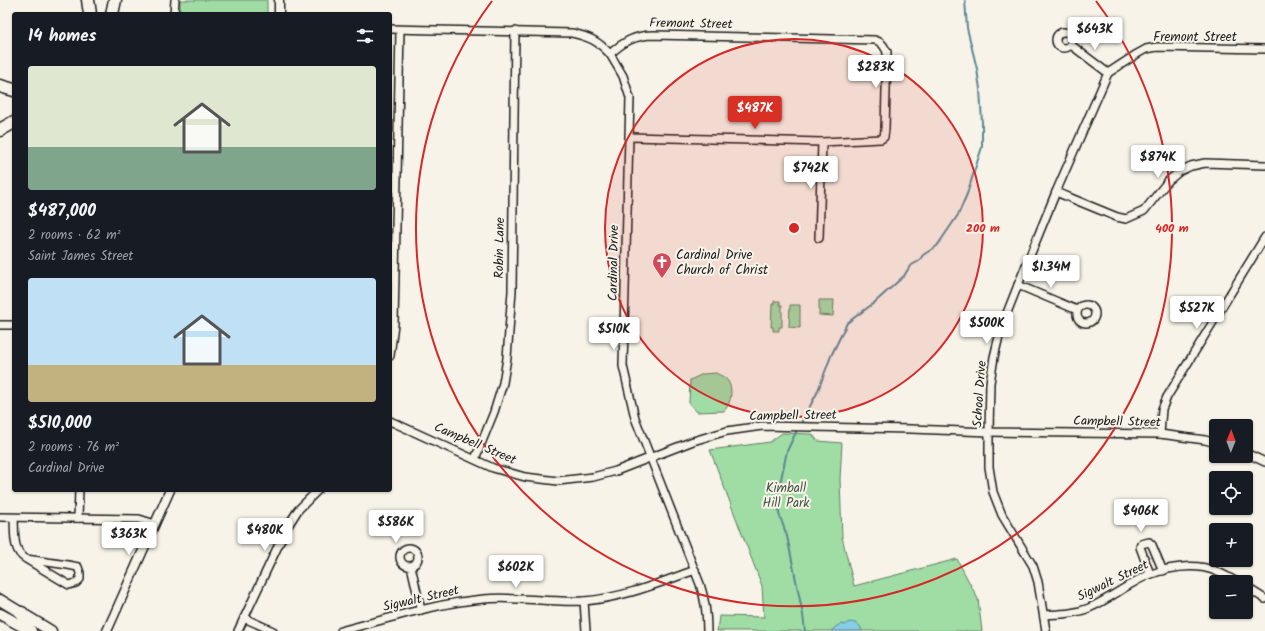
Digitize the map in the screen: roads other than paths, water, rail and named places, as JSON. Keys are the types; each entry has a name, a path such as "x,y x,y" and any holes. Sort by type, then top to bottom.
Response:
{"highway":[{"path":"88,0 90,12"},
{"path":"112,12 115,0"},
{"path":"0,86 12,89"},
{"path":"0,130 12,123"},
{"path":"22,613 29,630"}],"main road":[{"path":"0,600 51,631"},
{"path":"0,614 29,630"}],"street":[{"path":"174,12 175,0"},
{"path":"279,0 279,12"},
{"path":"392,29 572,33 586,36 602,46 610,54"},
{"path":"392,340 394,324 400,30"},
{"name":"Robin Lane","path":"475,459 494,412 503,383 507,358 512,292 514,31"},
{"name":"Fremont Street","path":"610,54 626,40 646,35 875,40 880,42 883,44 887,52 884,137 881,139 822,142"},
{"path":"1071,44 1108,72"},
{"name":"Fremont Street","path":"1108,72 1146,49 1157,47 1265,49"},
{"name":"Cardinal Drive","path":"610,54 624,76 630,98 623,366 635,418 695,570 704,597 708,631"},
{"name":"School Drive","path":"1046,631 1038,582 1033,566 1002,515 993,492 989,467 990,383 1001,328 1056,192 1108,72"},
{"path":"630,137 822,142 819,238"},
{"path":"1056,192 1117,217 1126,219 1144,212 1168,181 1180,171 1191,166 1205,163 1265,165"},
{"path":"1160,434 1162,409 1167,397 1265,237"},
{"path":"1018,285 1077,310"},
{"path":"0,325 12,325"},
{"name":"Campbell Street","path":"392,422 493,468 525,477 558,481 593,477 611,472 693,441 727,431 762,426 989,432 1160,434 1209,441"},
{"path":"1253,457 1265,462"},
{"path":"78,518 79,492"},
{"path":"107,631 169,492"},
{"path":"238,631 292,517 316,492"},
{"path":"0,517 143,520 155,524"},
{"path":"14,518 15,546 20,556 69,585 76,583 80,579 78,568 68,565 26,559"},
{"path":"1150,574 1140,547 1141,544 1145,542 1149,542 1152,545 1163,571"},
{"path":"410,566 421,610"},
{"name":"Sigwalt Street","path":"1044,616 1076,612 1088,608 1110,598 1132,583 1150,574 1182,566 1203,567 1215,570 1224,575"},
{"name":"Sigwalt Street","path":"341,631 421,610 484,599 584,600 623,594 695,570"},
{"path":"1253,591 1265,599"},
{"path":"584,600 586,631"},
{"path":"244,618 273,631"}],"water":[{"path":"849,622 860,626 862,631 831,631 841,624 845,625"}],"waterway":[{"path":"800,425 817,393 831,356 847,323 874,303 904,276 910,266 919,261 923,255 937,246 958,215 967,194 982,147 982,123 980,89 977,69 967,28 965,0"},
{"path":"798,428 787,451 778,493 779,514 787,536 805,631"}],"place":[{"name":"Cardinal Drive Church of Christ","path":"662,279"}],"park label":[{"name":"Kimball Hill Park","path":"786,496"}]}
